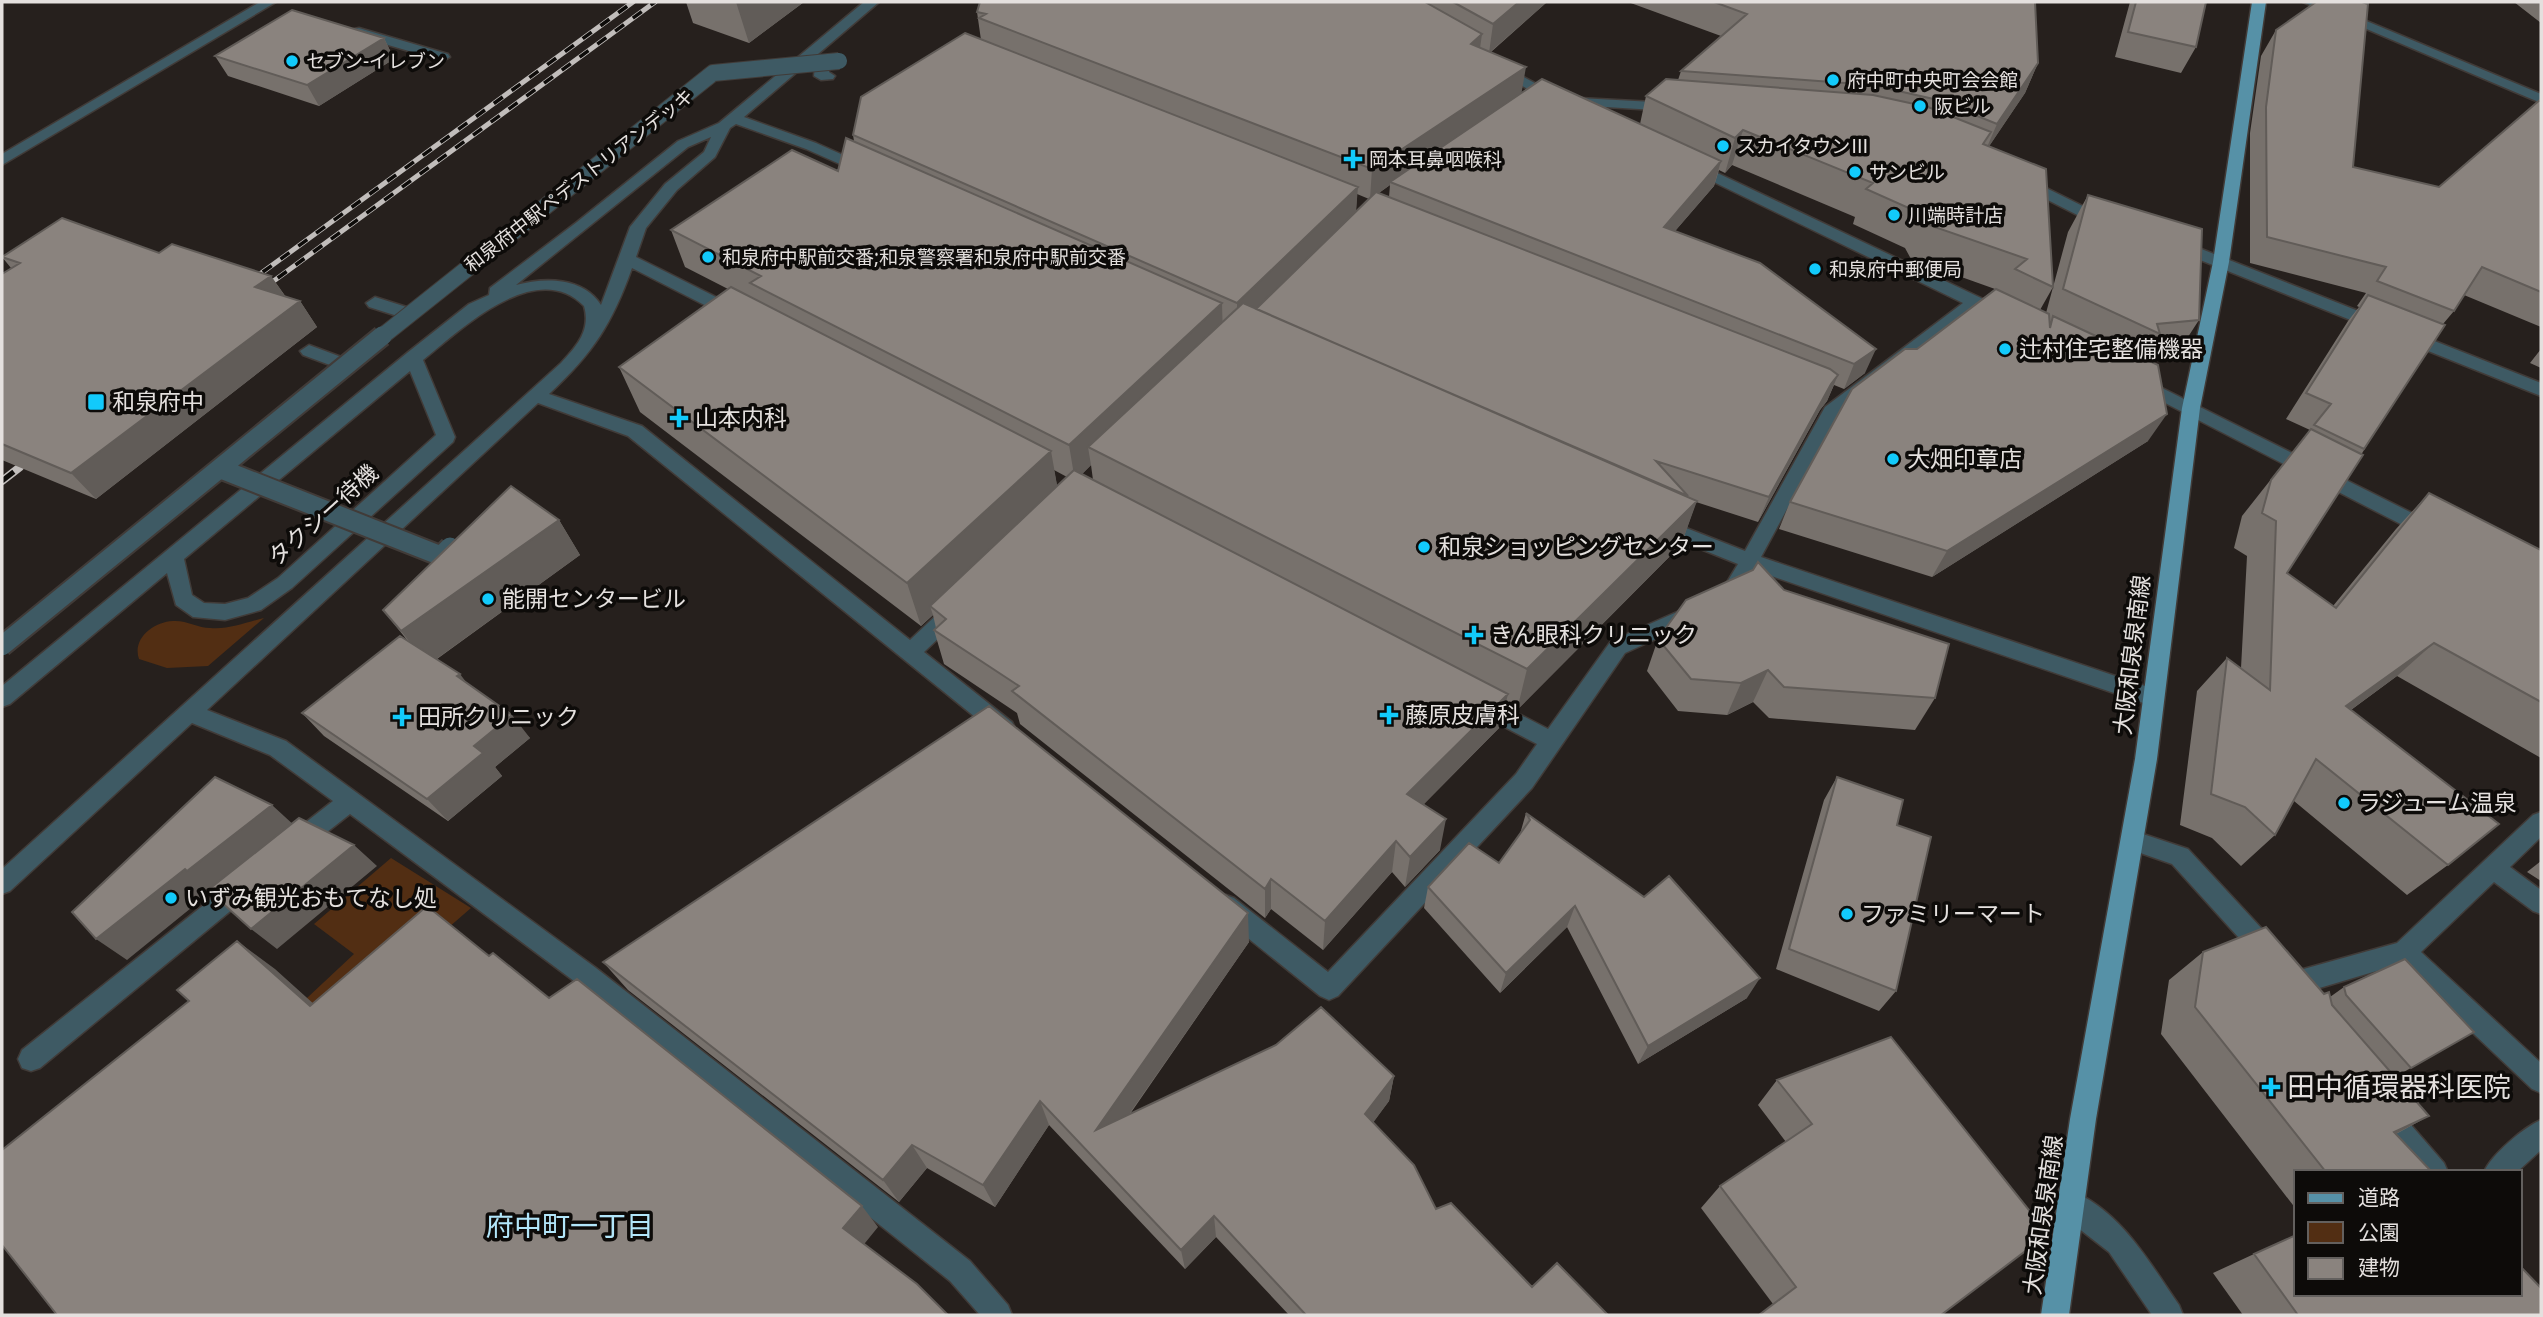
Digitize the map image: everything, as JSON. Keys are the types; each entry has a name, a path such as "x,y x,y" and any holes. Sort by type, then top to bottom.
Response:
{"main road":[{"name":"大阪和泉泉南線","path":"2055,1315 2070,1204 2134,841 2191,408 2221,262 2259,2"}],"street":[{"path":"2,698 413,357 583,226 683,144 729,122 872,2"},
{"path":"2310,2 2541,99"},
{"path":"2,160 267,4"},
{"path":"342,27 443,57"},
{"path":"1484,59 1536,96 1559,102 1597,120"},
{"name":"和泉府中駅ペデストリアンデッキ","path":"2,646 346,365 713,73 833,64"},
{"path":"1559,102 1594,101 1688,108"},
{"path":"729,122 811,146 887,179"},
{"path":"2,884 583,350 611,302 638,227 671,187 710,154 729,122"},
{"path":"1672,156 1999,314"},
{"path":"2006,172 2105,223 2118,227"},
{"path":"2155,238 2192,249 2541,390"},
{"path":"625,258 752,323"},
{"path":"475,308 520,289 547,285 573,290 587,298 594,309 593,333"},
{"path":"1212,894 1329,988 1524,781 1618,647 1731,595 1831,411 1975,302"},
{"path":"375,303 410,314"},
{"path":"309,351 346,365"},
{"name":"タクシー待機","path":"174,556 183,599 200,611 225,612 254,604 285,583 446,437 413,357"},
{"path":"2131,379 2442,536"},
{"path":"1826,389 1844,401"},
{"path":"536,396 635,431 1020,741"},
{"path":"221,469 442,556 450,547"},
{"path":"1645,518 1750,561 2152,697"},
{"path":"910,653 970,597"},
{"path":"1455,691 1553,742"},
{"path":"188,712 278,748 587,976 960,1271 998,1315"},
{"path":"965,730 988,715"},
{"path":"31,1059 348,802"},
{"path":"2296,983 2404,952 2541,822"},
{"path":"2134,841 2180,856 2296,983 2302,1009"},
{"path":"2493,868 2541,903"},
{"path":"2404,952 2541,1080"},
{"path":"587,976 610,961"},
{"path":"2365,1092 2433,1170"},
{"path":"2499,1170 2541,1133"},
{"path":"2070,1204 2119,1242 2169,1315"}],"green space":[{"path":"264,618 208,666 167,668 139,659 141,638 152,628 166,622 178,621 205,628 217,628"},
{"path":"391,858 471,908 290,1065 261,1041 354,954 314,924"}],"building":[{"path":"980,2 1425,2 1482,34 1471,44 1526,67 1372,169 979,18 986,14 977,12"},
{"path":"1453,2 1519,2 1493,24"},
{"path":"1714,2 2035,2 2038,63 1997,124 1938,100 1872,85 1681,71 1747,14"},
{"path":"2136,2 2206,2 2196,47 2128,32"},
{"path":"2316,2 2368,4 2353,167 2439,187 2541,99 2541,292 2482,267 2454,311 2377,281 2386,267 2267,237 2266,107 2276,30"},
{"path":"292,10 384,38 307,85 215,56"},
{"path":"965,33 1358,187 1237,303 853,135 861,97"},
{"path":"1542,79 1721,161 1664,227 1760,263 1876,349 1854,364 1390,182"},
{"path":"1666,79 1873,95 1928,107 1991,132 1983,144 2046,169 2053,287 2015,269 2027,259 1926,224 1920,213 1866,189 1873,183 1743,130 1735,138 1646,96"},
{"path":"846,138 1222,303 1069,445 750,283 761,276 671,230 792,150 838,171"},
{"path":"1376,192 1830,369 1838,375 1769,497 1656,461 1688,496 1256,309"},
{"path":"2088,195 2202,229 2199,320 2157,324 2160,334 2063,289"},
{"path":"62,218 159,253 172,244 271,276 255,287 300,301 71,473 2,444 2,274 20,263 2,257"},
{"path":"731,287 1051,451 907,583 619,367"},
{"path":"1996,289 2049,314 2050,328 2053,316 2158,365 2167,414 1947,551 1790,502 1852,389 1905,349 1917,349"},
{"path":"2368,295 2445,325 2364,449 2314,425 2331,404 2306,393"},
{"path":"1243,303 1697,501 1527,669 1088,447"},
{"path":"2311,429 2363,455 2287,573 2336,608 2429,493 2541,550 2541,702 2434,643 2346,706 2499,824 2448,865 2316,759 2275,835 2245,807 2211,794 2227,658 2270,690 2276,521 2262,513 2271,480"},
{"path":"1074,470 1508,694 1407,794 1446,819 1410,857 1396,841 1325,921 1271,879 1265,889 1012,691 1019,686 934,630 946,619 930,606"},
{"path":"511,486 559,520 401,631 383,610"},
{"path":"1758,562 1784,590 1949,644 1935,698 1784,687 1768,670 1741,683 1691,679 1658,639 1686,600 1753,570"},
{"path":"400,636 460,674 457,676 512,715 474,746 483,753 427,799 302,713"},
{"path":"989,706 1248,913 1096,1130 1276,1045 1321,1007 1394,1076 1365,1114 1414,1165 1436,1209 1451,1203 1532,1287 1557,1263 1608,1315 1306,1315 1214,1216 1181,1250 1040,1101 983,1185 912,1145 883,1180 603,962"},
{"path":"215,777 272,805 96,939 72,912"},
{"name":"ファミリーマート","path":"1837,777 1903,800 1897,825 1931,837 1896,991 1789,949"},
{"path":"1526,813 1644,897 1669,876 1760,978 1648,1046 1575,906 1506,973 1428,887 1469,843 1499,863 1530,820"},
{"path":"299,818 354,845 251,929 208,890"},
{"path":"427,906 489,956 493,953 549,998 577,979 862,1206 843,1228 917,1284 948,1315 57,1315 2,1245 2,1150 189,1001 177,990 237,941 310,1006"},
{"path":"2266,927 2324,994 2329,992 2332,1005 2429,1116 2394,1132 2430,1170 2324,1170 2195,1007 2203,952"},
{"path":"2405,959 2474,1032 2411,1068 2346,995 2344,987"},
{"path":"1891,1037 2048,1234 1941,1315 1759,1315 1796,1287 1720,1186 1812,1124 1777,1080"},
{"path":"2294,1236 2294,1296 2522,1296 2522,1268 2541,1288 2541,1315 2298,1315 2254,1254"}],"railway":[{"path":"245,285 633,2"},
{"path":"260,291 655,2"},
{"path":"2,481 20,467"}],"place":[{"name":"セブン-イレブン","path":"292,61"},
{"name":"府中町中央町会会館","path":"1833,80"},
{"name":"阪ビル","path":"1920,106"},
{"name":"スカイタウンⅢ","path":"1723,146"},
{"name":"岡本耳鼻咽喉科","path":"1353,159"},
{"name":"サンビル","path":"1855,172"},
{"name":"川端時計店","path":"1894,215"},
{"name":"和泉府中駅前交番;和泉警察署和泉府中駅前交番","path":"708,257"},
{"name":"和泉府中郵便局","path":"1815,269"},
{"name":"辻村住宅整備機器","path":"2005,349"},
{"name":"和泉府中","path":"96,402"},
{"name":"山本内科","path":"679,418"},
{"name":"大畑印章店","path":"1893,459"},
{"name":"和泉ショッピングセンター","path":"1424,547"},
{"name":"能開センタービル","path":"488,599"},
{"name":"きん眼科クリニック","path":"1474,635"},
{"name":"藤原皮膚科","path":"1389,715"},
{"name":"田所クリニック","path":"402,717"},
{"name":"ラジューム温泉","path":"2344,803"},
{"name":"いずみ観光おもてなし処","path":"171,898"},
{"name":"ファミリーマート","path":"1847,914"},
{"name":"田中循環器科医院","path":"2271,1087"}],"district":[{"name":"府中町一丁目","path":"570,1226"}]}
